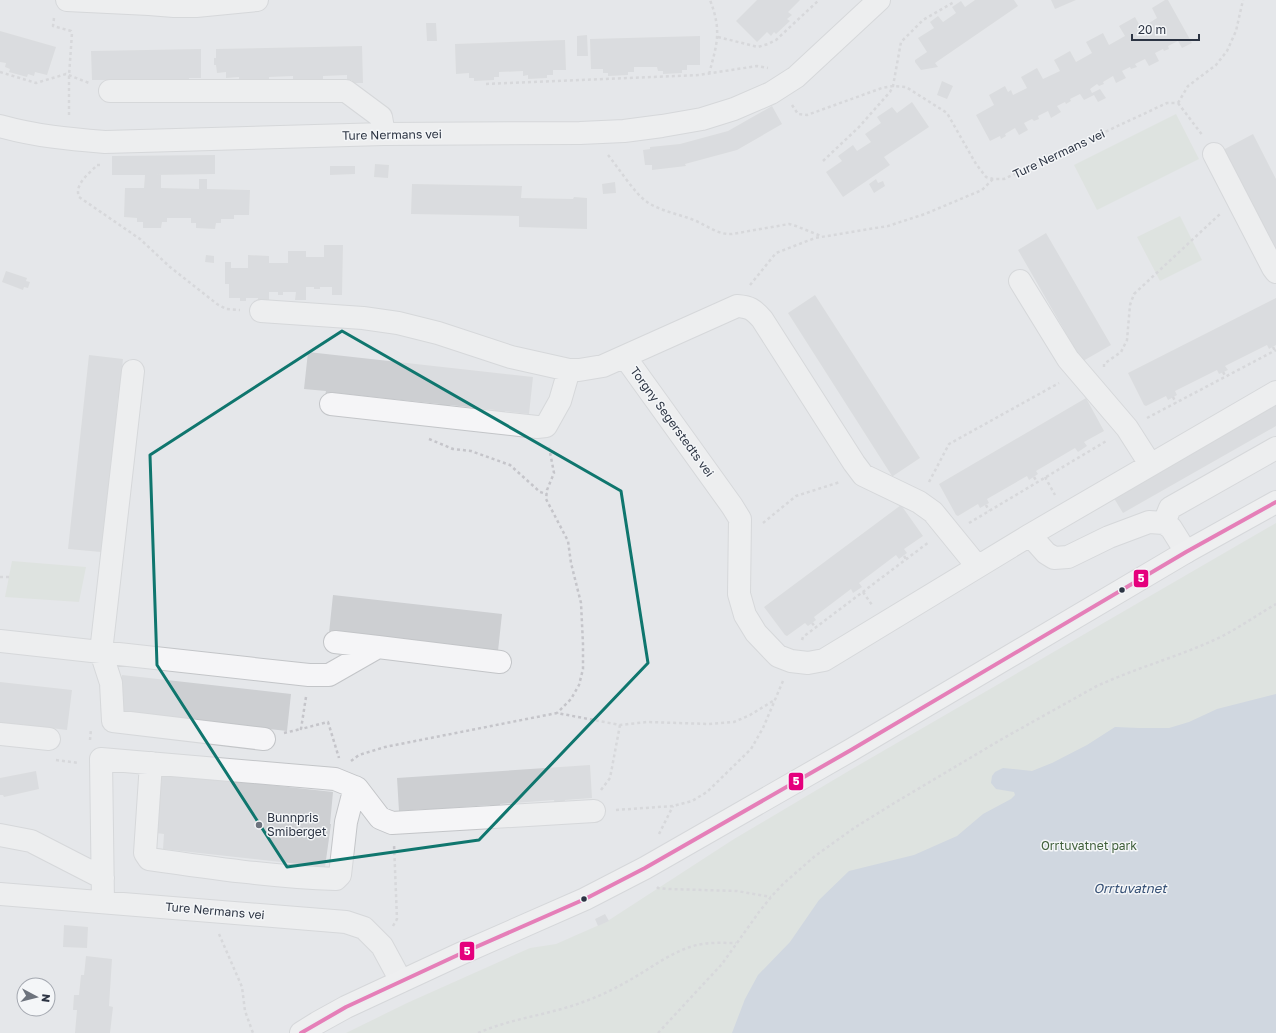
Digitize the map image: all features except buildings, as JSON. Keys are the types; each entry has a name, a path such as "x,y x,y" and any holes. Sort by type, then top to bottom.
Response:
{"main road":[{"path":"301,1033 317,1022 346,1007 460,954 585,899 645,868 851,750 1186,552 1276,502"}],"street":[{"path":"67,0 174,6 257,0"},
{"name":"Ture Nermans vei","path":"0,126 60,138 105,142 384,134 605,132 662,126 702,119 734,109 771,93 796,77 879,0"},
{"path":"110,91 346,91 382,117 384,134"},
{"path":"1214,154 1237,201 1276,272"},
{"path":"1020,281 1068,359 1127,428 1150,464"},
{"path":"737,306 748,307 762,319 863,475 919,502 932,512 977,566"},
{"name":"Torgny Segerstedts vei","path":"737,306 625,357 740,519 739,594 745,615 756,633 778,656 791,661 808,663 824,660 977,566 1276,392"},
{"path":"261,311 363,318 398,323 438,333 511,357 569,370 580,370 603,366 625,357"},
{"path":"331,404 530,426 546,426 560,401 569,370"},
{"path":"133,371 101,652 111,683 112,721 264,739"},
{"path":"1164,522 1170,508 1276,448"},
{"path":"1030,535 1046,553 1054,558 1068,557 1109,537 1149,522 1164,522 1171,528 1186,552"},
{"path":"0,640 309,675 329,675 378,647"},
{"path":"335,642 500,662"},
{"path":"0,734 49,739"},
{"path":"103,902 101,759 338,773 357,788 380,818 392,823 594,811"},
{"path":"151,763 145,853 149,859 261,873 336,879 340,875 346,822 355,787"},
{"path":"0,835 31,841 103,878"},
{"name":"Ture Nermans vei","path":"0,894 346,922 364,928 382,946 401,981"}],"path":[{"path":"709,74 718,37 716,16 710,0"},
{"path":"718,37 758,46 768,44 776,40 819,0"},
{"path":"1214,154 1206,139 1178,103 1188,86 1216,65 1227,51 1236,31 1243,0"},
{"path":"823,161 860,127 890,92 893,86 901,42 923,20 954,2"},
{"path":"68,120 72,33"},
{"path":"486,84 632,79 709,74 758,66 771,69 779,88 798,114 807,115 882,88 893,86 906,87 947,113 976,164 986,177 993,179 982,190 925,214 888,226 815,238 776,253 745,292 737,306"},
{"path":"0,72 36,83 66,74 110,91"},
{"name":"Ture Nermans vei","path":"993,179 1004,179 1010,177 1168,103 1178,103"},
{"path":"605,132 604,150 640,196 661,209 696,221 718,233 725,235 789,224 822,237"},
{"path":"95,167 78,186 77,192 79,197 140,239 170,267 217,304 226,309 261,311"},
{"path":"1094,389 1102,376 1104,364 1121,352 1127,340 1130,305 1134,294 1226,208 1237,201"},
{"path":"620,725 610,778 596,798 594,811 673,806 692,802 708,792 751,749 764,728 791,661 803,637 931,540 950,534 1127,428 1275,351 1273,347"},
{"path":"919,502 949,444 1079,372"},
{"path":"1223,372 1226,377"},
{"path":"1173,397 1176,403"},
{"path":"546,426 554,473 547,490 546,499 568,541 571,563 580,603 583,644 583,669 579,685 571,699 556,713"},
{"path":"428,438 453,449 471,451 510,465 540,492 547,494"},
{"path":"1083,449 1086,453"},
{"path":"740,541 796,496 863,475"},
{"path":"1034,477 1037,482"},
{"path":"1046,477 1049,484"},
{"path":"986,505 989,511"},
{"path":"0,577 9,577"},
{"path":"858,590 861,593"},
{"path":"658,1033 722,964 771,897 783,884 815,856 854,828 981,751 1095,687 1114,678 1214,640 1276,604"},
{"path":"812,623 816,628"},
{"path":"305,701 301,729 328,722 338,773 359,755 385,747 556,713 620,725 647,722 709,724 734,722 750,715 774,701"},
{"path":"658,835 673,806"},
{"path":"394,850 397,919"},
{"path":"645,868 658,888 737,891 771,897"},
{"path":"218,912 216,927 242,987 245,1011 253,1033"},
{"path":"478,1033 515,1020 569,1007 599,996 614,989 667,957 696,945 709,943 737,943"}],"highlighted area":[{"path":"342,331 621,491 648,663 479,840 287,867 157,665 150,455"}],"green space":[{"path":"1176,114 1199,159 1097,210 1074,165"},
{"path":"1180,216 1202,260 1160,281 1137,237"},
{"name":"Orrtuvatnet park","path":"1276,523 1276,1033 346,1033 407,1003 530,948 556,944 606,922 734,839"},
{"path":"12,561 86,567 79,602 5,597"}],"water":[{"name":"Orrtuvatnet","path":"1276,694 1276,1033 732,1033 745,999 758,975 790,942 819,900 849,871 914,855 957,836 983,814 1011,799 1015,795 1014,792 996,789 991,783 992,776 995,772 1003,768 1032,771 1052,763 1087,745 1115,727 1169,728 1189,722 1217,709"}],"transit line":[{"name":"5","path":"301,1033 346,1007 460,954 585,899 645,868 851,750 1186,552 1276,502"}],"place":[{"name":"Bunnpris Smiberget","path":"259,825"}]}
